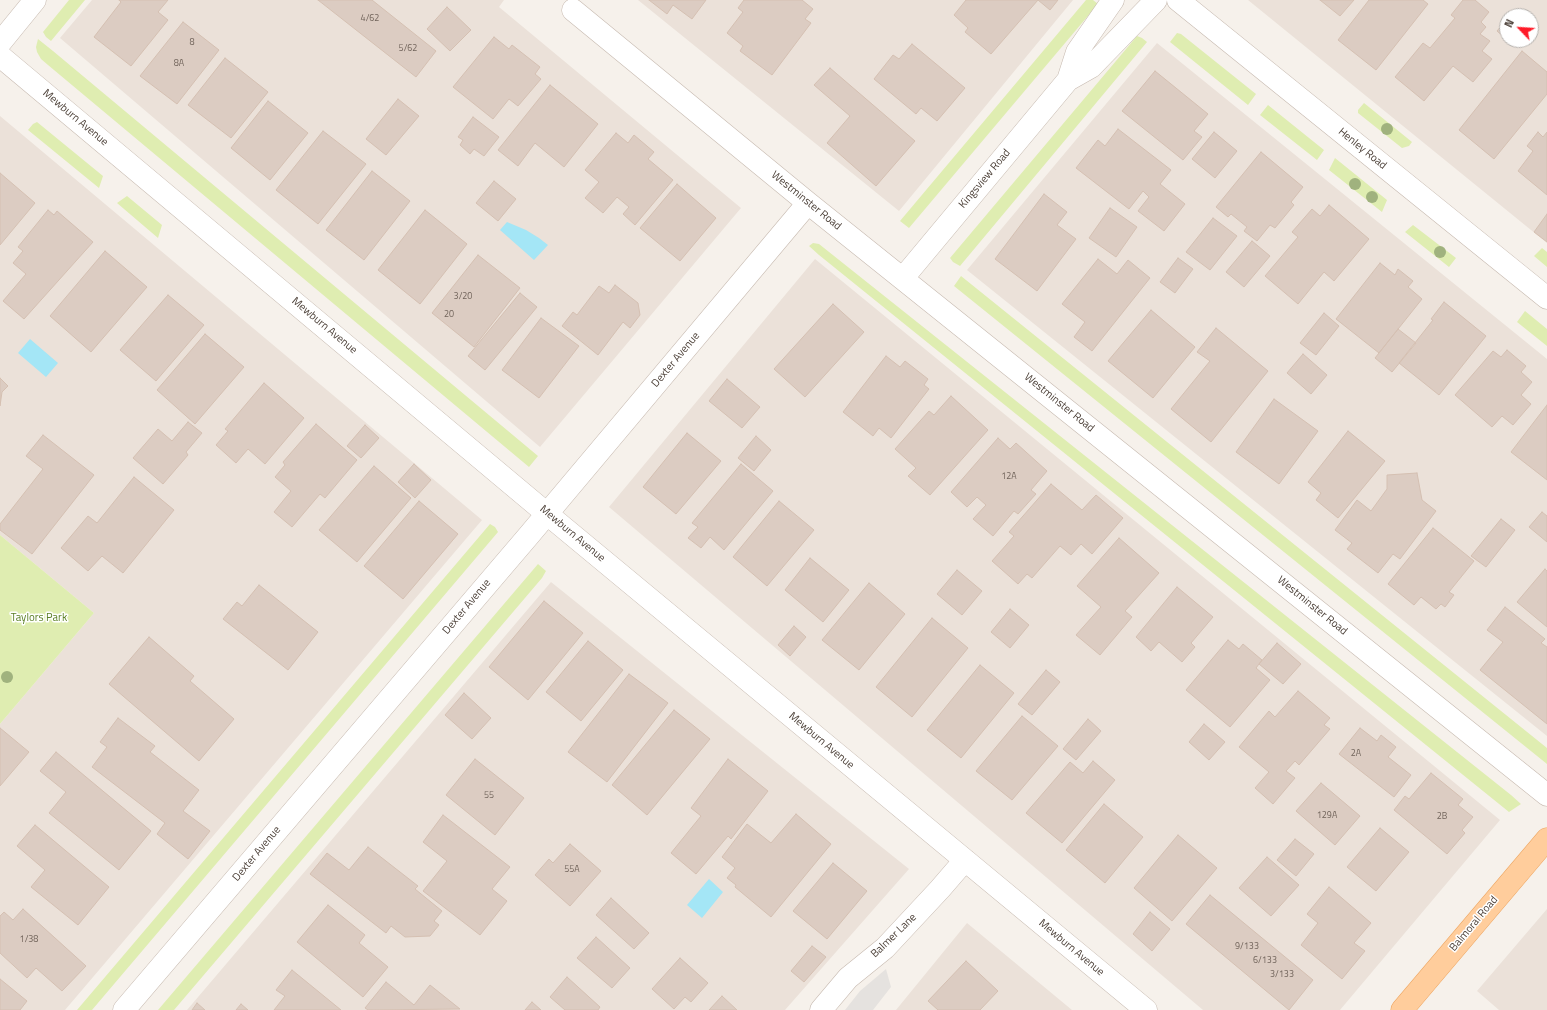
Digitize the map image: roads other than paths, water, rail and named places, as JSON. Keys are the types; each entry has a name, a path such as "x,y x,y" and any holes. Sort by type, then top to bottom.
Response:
{"main road":[{"name":"Balmoral Road","path":"1402,1010 1547,839"}],"street":[{"path":"0,43 36,0"},
{"name":"Kingsview Road","path":"1068,80 1077,52 1113,0"},
{"name":"Kingsview Road","path":"903,278 1068,80 1091,66 1156,0"},
{"name":"Henley Road","path":"1178,0 1547,298"},
{"name":"Westminster Road","path":"573,10 808,203 1547,795"},
{"name":"Mewburn Avenue","path":"0,56 546,513 1146,1010"},
{"name":"Dexter Avenue","path":"124,1010 808,203"},
{"name":"Balmer Lane","path":"821,1010 848,978 885,948 940,890 965,860"}],"water":[{"path":"507,222 526,230 548,245 534,260 500,230"},
{"path":"30,339 58,363 46,377 18,353"},
{"path":"709,879 723,892 702,918 687,905"}],"park label":[{"name":"Taylors Park","path":"39,618"}]}
